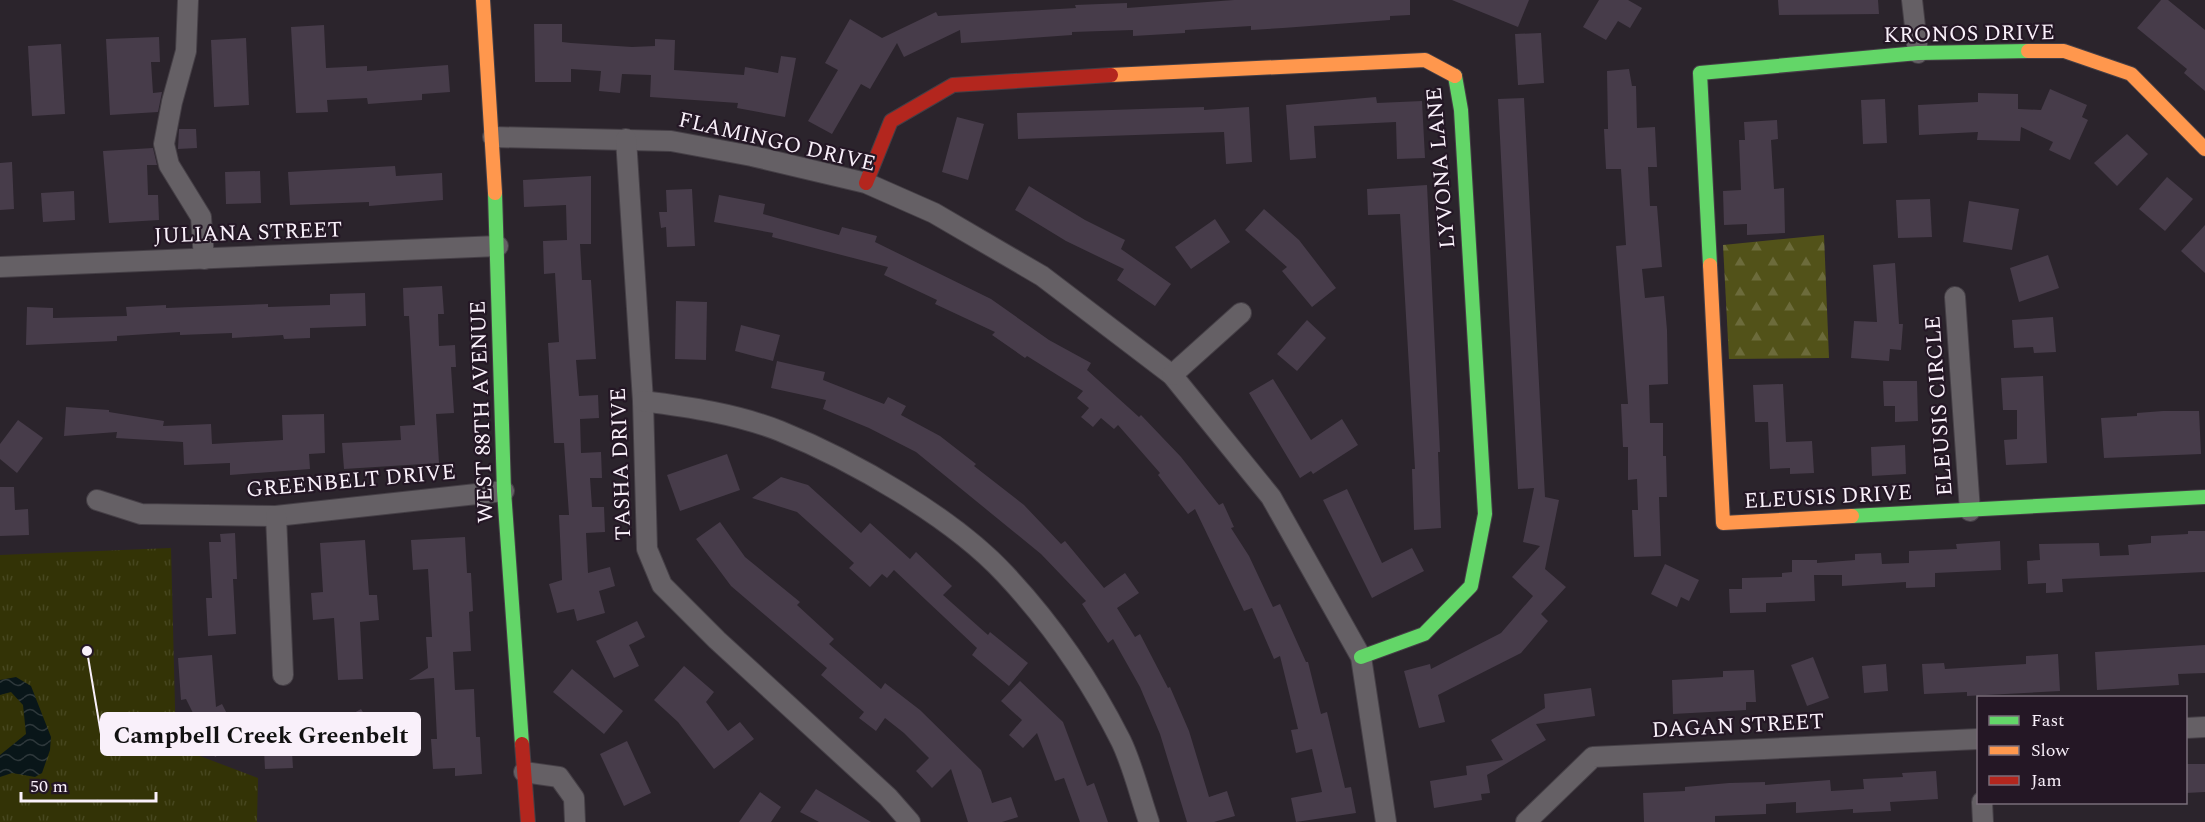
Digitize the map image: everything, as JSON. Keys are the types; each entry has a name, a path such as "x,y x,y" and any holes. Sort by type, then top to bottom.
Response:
{"street":[{"path":"188,0 186,51 172,102 164,144 169,165 201,217 204,259"},
{"name":"WEST 88TH AVENUE","path":"483,0 498,246 504,491 528,822"},
{"path":"1912,0 1918,53"},
{"name":"KRONOS DRIVE","path":"1700,73 1918,53 2064,51 2131,74 2205,149"},
{"name":"LYVONA LANE","path":"866,183 891,121 953,85 1280,65 1425,60 1455,76 1461,110 1485,514 1471,586 1424,634 1361,657"},
{"name":"ELEUSIS DRIVE","path":"1700,73 1723,523 2205,497"},
{"name":"FLAMINGO DRIVE","path":"493,137 671,141 752,156 866,183 934,213 1042,276 1172,375 1271,497 1361,657 1386,822"},
{"name":"TASHA DRIVE","path":"626,139 644,401 647,549 662,585 717,640 888,797 910,822"},
{"name":"JULIANA STREET","path":"0,267 498,246"},
{"name":"ELEUSIS CIRCLE","path":"1955,297 1970,511"},
{"path":"1172,375 1241,313"},
{"path":"644,401 697,407 779,430 844,461 932,512 1004,573 1062,643 1122,742 1149,822"},
{"name":"GREENBELT DRIVE","path":"97,500 141,514 276,516 504,491"},
{"path":"276,516 283,675"},
{"path":"2187,728 2205,727"},
{"name":"DAGAN STREET","path":"1526,822 1593,757 1977,744"},
{"path":"524,772 559,777 574,798 574,822"},
{"path":"1982,804 1983,822"}],"green space":[{"path":"1824,235 1829,358 1729,359 1723,245"},
{"path":"171,548 176,747 258,778 257,822 0,822 0,555"}],"water":[{"path":"16,677 31,686 51,737 50,750 42,773 35,777 12,773 0,777 0,755 26,734 23,705 11,692 0,695 0,680"}],"building":[{"path":"1234,0 1410,0 1410,15 1390,16 1390,20 1251,30 1251,26 1133,36 1133,30 1072,32 1072,35 961,43 960,30 904,57 897,43 870,89 861,84 832,134 808,121 838,70 825,63 850,19 882,38 936,12 938,16 1076,8 1075,5 1127,3 1127,8"},
{"path":"1452,0 1529,0 1518,27"},
{"path":"1599,0 1628,0 1642,8 1630,28 1618,21 1606,40 1583,27"},
{"path":"1778,0 1878,0 1879,14 1779,15"},
{"path":"2161,0 2168,0 2205,30 2205,91 2184,73 2187,69 2137,28"},
{"path":"534,24 562,24 562,42 632,47 655,46 655,39 675,40 674,70 744,75 745,67 778,73 781,56 796,58 785,117 737,108 738,103 650,97 651,75 622,74 620,93 599,91 601,71 571,69 571,82 535,82"},
{"path":"324,25 326,68 367,66 367,71 448,65 450,92 422,94 422,100 368,104 367,98 327,100 328,112 296,113 291,27"},
{"path":"1541,33 1544,83 1518,85 1515,34"},
{"path":"159,37 160,62 151,62 153,93 162,92 158,112 110,115 106,39"},
{"path":"246,38 249,105 214,107 211,40"},
{"path":"61,44 65,114 32,116 28,46"},
{"path":"1629,69 1632,86 1636,86 1637,128 1655,127 1657,167 1648,167 1650,206 1657,206 1662,267 1642,269 1645,298 1664,296 1667,330 1668,384 1649,385 1650,423 1663,423 1663,456 1666,456 1667,497 1659,497 1661,556 1634,557 1632,510 1638,510 1637,479 1628,480 1628,447 1623,447 1621,404 1628,404 1616,246 1626,245 1621,169 1606,169 1604,129 1608,129 1607,71"},
{"path":"2050,89 2087,105 2082,117 2088,120 2070,160 2049,150 2053,142 2021,127 2020,141 1977,140 1978,132 1919,135 1918,105 1978,102 1978,93 2018,94 2018,109 2041,110"},
{"path":"1376,97 1377,103 1422,101 1425,158 1397,159 1396,122 1314,126 1316,158 1290,160 1286,105"},
{"path":"1524,98 1545,497 1559,500 1545,569 1566,587 1541,614 1548,621 1521,653 1438,695 1445,722 1419,728 1404,671 1430,664 1431,669 1501,633 1533,596 1512,577 1540,546 1523,542 1534,488 1518,489 1498,99"},
{"path":"1885,99 1887,143 1863,144 1861,100"},
{"path":"1204,107 1204,110 1249,107 1252,162 1226,164 1224,132 1018,139 1017,113"},
{"path":"957,117 984,124 968,180 942,172"},
{"path":"1777,120 1778,139 1771,140 1774,189 1784,188 1785,233 1747,235 1747,224 1724,225 1723,191 1741,190 1739,140 1745,140 1744,122"},
{"path":"179,129 196,129 197,148 178,149"},
{"path":"2127,134 2148,154 2117,186 2094,163"},
{"path":"153,148 157,165 147,165 148,195 158,195 159,220 109,223 103,151"},
{"path":"12,162 14,209 0,210 0,163"},
{"path":"395,166 396,176 442,173 443,200 369,206 369,202 290,205 288,172"},
{"path":"260,171 261,203 226,204 225,172"},
{"path":"591,176 591,244 580,244 582,280 591,280 596,359 576,360 579,396 598,395 599,418 580,419 581,453 601,452 602,478 590,478 592,507 604,507 605,532 586,533 588,573 610,567 615,586 599,591 605,613 577,621 574,609 557,613 549,584 562,580 559,515 569,515 564,443 554,443 548,343 559,342 555,273 544,274 543,241 567,240 566,205 524,207 523,180"},
{"path":"2167,177 2193,199 2165,231 2139,209"},
{"path":"1427,185 1440,452 1438,452 1441,528 1414,530 1412,469 1415,469 1400,214 1368,215 1367,189"},
{"path":"1029,186 1085,220 1125,240 1121,249 1171,284 1155,306 1117,280 1124,269 1066,241 1015,210"},
{"path":"692,189 695,246 667,247 666,227 661,228 659,212 667,212 666,190"},
{"path":"74,191 75,220 43,222 41,193"},
{"path":"719,195 765,204 763,214 839,235 842,227 877,236 875,242 991,299 1049,340 1091,363 1087,370 1139,417 1141,415 1181,457 1219,505 1223,503 1234,527 1231,528 1249,556 1273,607 1280,604 1306,662 1308,662 1321,714 1327,712 1345,788 1351,787 1356,813 1296,822 1291,798 1322,792 1312,749 1296,753 1291,730 1298,729 1280,656 1274,659 1252,608 1244,611 1195,509 1188,514 1158,475 1160,473 1118,425 1114,429 1101,418 1093,427 1081,417 1089,408 1077,398 1083,391 1027,356 1025,358 992,335 995,332 935,304 937,300 884,275 888,267 772,237 773,233 714,222"},
{"path":"1930,199 1932,237 1898,238 1896,200"},
{"path":"1969,201 2019,209 2012,250 1963,242"},
{"path":"1264,209 1299,240 1336,288 1312,307 1282,271 1287,267 1245,230"},
{"path":"1215,219 1230,242 1191,269 1175,247"},
{"path":"2205,225 2205,273 2181,251"},
{"path":"2048,255 2059,288 2019,302 2010,268"},
{"path":"1895,263 1899,324 1903,324 1901,350 1890,349 1889,361 1851,358 1854,321 1877,322 1873,265"},
{"path":"442,286 444,314 438,314 439,346 455,345 456,367 451,367 454,413 436,414 439,463 344,469 342,443 401,440 400,426 415,425 409,316 404,316 403,288"},
{"path":"365,293 366,326 310,328 310,338 284,339 283,335 232,338 232,333 180,335 180,332 117,336 117,341 26,345 27,307 53,308 53,318 127,316 126,307 330,305 330,294"},
{"path":"676,301 707,302 706,360 675,359"},
{"path":"2053,317 2056,352 2034,353 2033,347 2014,348 2012,320"},
{"path":"1307,320 1326,338 1297,371 1277,354"},
{"path":"741,325 780,335 773,361 735,351"},
{"path":"777,361 825,372 823,380 884,404 888,397 906,406 901,415 940,436 976,464 974,466 1024,505 1061,544 1065,541 1104,588 1125,573 1139,593 1117,608 1135,637 1140,634 1168,688 1170,687 1189,731 1209,797 1227,791 1235,816 1214,822 1187,822 1160,734 1140,687 1113,639 1108,643 1082,604 1086,601 1041,554 916,452 869,428 823,409 826,400 771,388"},
{"path":"2043,376 2047,463 2006,465 2004,440 2017,439 2017,410 2003,410 2001,378"},
{"path":"1273,379 1311,440 1342,419 1358,445 1313,474 1311,471 1300,478 1249,393"},
{"path":"1883,381 1917,381 1918,421 1895,422 1895,406 1884,406"},
{"path":"1783,384 1786,442 1812,441 1814,473 1790,474 1790,468 1770,469 1768,422 1755,422 1753,385"},
{"path":"66,407 109,410 109,412 164,421 163,426 211,424 212,444 283,440 282,415 324,414 325,453 309,454 310,469 230,475 230,463 184,465 183,442 116,438 117,432 64,436"},
{"path":"2199,411 2201,454 2104,458 2101,418 2137,416 2137,413"},
{"path":"18,420 43,438 17,473 0,459 0,444"},
{"path":"1905,445 1906,474 1872,476 1871,447"},
{"path":"727,454 740,490 680,511 667,475"},
{"path":"781,477 808,485 861,533 870,523 910,559 916,552 952,586 943,595 988,635 990,632 1028,663 1009,686 972,655 977,648 894,570 887,578 882,574 870,587 849,568 854,563 797,512 752,498"},
{"path":"0,487 14,487 15,510 28,509 29,535 0,536"},
{"path":"1347,489 1382,563 1412,548 1424,571 1372,598 1323,500"},
{"path":"720,522 745,557 800,602 797,605 834,639 829,644 881,689 885,683 920,710 981,770 992,803 1011,797 1018,817 1002,822 968,822 951,769 932,788 916,771 929,758 904,733 885,718 876,731 859,718 864,712 821,675 827,668 731,586 696,539"},
{"path":"2188,531 2205,531 2205,572 2062,579 2063,592 2046,593 2046,583 2028,584 2027,561 2040,560 2039,544 2099,543 2100,556 2129,555 2128,545 2151,543 2151,536 2188,534"},
{"path":"235,533 237,579 233,579 236,634 208,636 206,598 212,598 209,542 221,542 220,534"},
{"path":"465,537 467,573 471,573 473,611 469,612 471,651 453,652 455,690 474,689 476,737 480,737 482,774 455,776 455,768 433,769 431,739 437,739 434,678 409,680 428,668 426,637 432,637 428,569 413,570 411,540"},
{"path":"365,540 369,595 377,595 379,620 360,622 363,679 338,680 334,618 313,620 311,593 323,592 320,543"},
{"path":"2000,541 2001,570 1935,573 1935,587 1906,588 1906,582 1842,586 1842,575 1814,575 1815,601 1766,603 1766,612 1730,613 1729,589 1742,589 1742,578 1782,577 1782,573 1792,572 1792,560 1817,560 1817,563 1855,560 1855,554 1881,553 1882,564 1909,563 1909,551 1957,549 1956,544"},
{"path":"1665,564 1699,580 1689,601 1681,597 1677,607 1651,594"},
{"path":"637,621 645,637 629,645 639,666 614,678 596,641"},
{"path":"2205,645 2205,673 2178,674 2179,685 2097,690 2095,652"},
{"path":"2058,654 2060,691 1967,696 1967,692 1924,694 1922,664 1944,663 1945,669 2026,664 2026,656"},
{"path":"212,655 216,707 222,704 242,743 215,757 186,699 181,700 178,658"},
{"path":"1813,657 1829,698 1807,706 1791,665"},
{"path":"1886,664 1888,691 1864,693 1862,666"},
{"path":"684,666 714,692 706,702 728,731 740,722 754,739 714,769 678,722 654,700"},
{"path":"572,669 623,711 604,734 553,692"},
{"path":"1754,670 1756,702 1746,702 1746,710 1673,714 1672,680 1723,677 1723,671"},
{"path":"1020,681 1063,722 1087,786 1094,783 1108,822 1080,822 1064,778 1055,781 1037,733 1023,748 1009,735 1022,720 1001,701"},
{"path":"1591,688 1595,716 1536,724 1546,740 1487,775 1490,793 1481,794 1482,800 1434,808 1430,781 1467,775 1466,766 1503,760 1491,740 1545,708 1544,694"},
{"path":"361,709 374,730 361,738 356,730 337,742 328,728"},
{"path":"301,729 302,752 292,752 293,768 265,769 263,731"},
{"path":"627,741 651,793 624,806 600,754"},
{"path":"2187,764 2205,764 2205,792 2187,793"},
{"path":"1936,771 1938,799 1890,802 1891,811 1853,813 1853,809 1796,813 1796,802 1766,804 1766,814 1715,816 1715,822 1644,822 1643,793 1685,791 1685,787 1729,783 1765,782 1765,785 1830,780 1831,791 1864,789 1863,779 1903,777 1902,773"},
{"path":"816,789 871,822 819,822 800,812"},
{"path":"760,792 781,807 771,822 739,822"}],"traffic: fast":[{"path":"1710,265 1700,73 1918,53 2028,51"},
{"path":"1361,657 1424,634 1471,586 1485,514 1461,110 1455,76"},
{"path":"495,193 504,491 522,744"},
{"path":"1852,516 2205,497"}],"traffic: slow":[{"path":"483,0 495,193"},
{"path":"2028,51 2064,51 2131,74 2205,149"},
{"path":"1111,75 1425,60 1455,76"},
{"path":"1710,265 1723,523 1852,516"}],"traffic: jam":[{"path":"866,183 891,121 953,85 1111,75"},
{"path":"522,744 528,822"}],"place":[{"name":"Campbell Creek Greenbelt","path":"87,651"}]}
